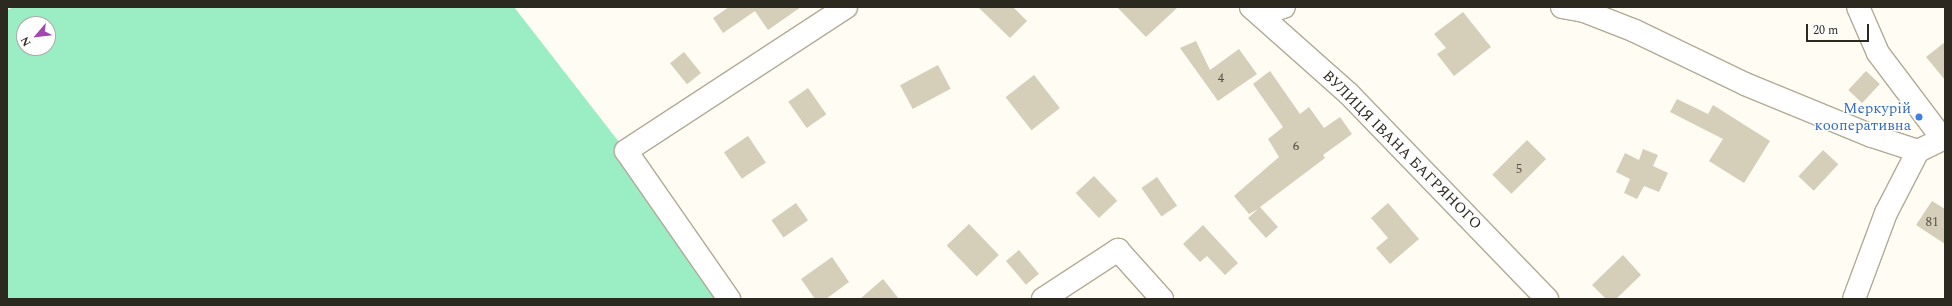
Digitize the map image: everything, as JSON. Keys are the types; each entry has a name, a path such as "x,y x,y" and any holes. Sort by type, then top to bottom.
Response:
{"street":[{"path":"729,299 626,151 846,7"},
{"path":"1257,11 1284,7"},
{"path":"1562,7 1584,9 1635,30 1745,84 1872,136 1918,151"},
{"path":"1854,299 1886,213 1918,151 1944,138 1878,53 1858,7"},
{"name":"ВУЛИЦЯ ІВАНА БАГРЯНОГО","path":"1257,11 1349,94 1548,299"},
{"path":"1043,299 1118,250 1162,299"}],"green space":[{"path":"14,7 514,7 626,151 729,299 7,299 7,10"}],"building":[{"path":"729,7 801,7 768,30 755,11 723,33 713,18"},
{"path":"978,7 1013,7 1027,21 1010,38"},
{"path":"1117,7 1178,7 1146,37"},
{"path":"1463,12 1491,47 1454,76 1437,54 1446,48 1434,34"},
{"path":"1196,41 1210,70 1239,49 1257,74 1218,101 1180,48"},
{"path":"1945,42 1945,80 1926,57"},
{"path":"684,52 701,73 687,84 670,63"},
{"path":"938,65 951,89 913,109 900,85"},
{"path":"1270,71 1300,114 1309,107 1324,128 1340,117 1352,134 1323,155 1325,158 1260,207 1278,227 1266,238 1248,218 1258,209 1249,214 1234,196 1279,157 1268,139 1283,127 1253,84"},
{"path":"1866,71 1880,84 1862,103 1848,90"},
{"path":"1034,75 1060,108 1031,130 1006,97"},
{"path":"808,88 826,114 807,128 788,102"},
{"path":"1677,99 1708,114 1713,105 1770,141 1744,183 1709,161 1723,139 1670,112"},
{"path":"748,136 766,163 742,179 724,152"},
{"path":"1527,140 1546,159 1511,194 1492,175"},
{"path":"1643,149 1658,155 1653,166 1668,173 1659,192 1644,186 1637,199 1624,193 1630,179 1616,172 1625,153 1639,160"},
{"path":"1823,150 1838,164 1814,191 1798,176"},
{"path":"1094,176 1117,201 1099,218 1076,193"},
{"path":"1157,177 1177,206 1162,217 1141,188"},
{"path":"1932,201 1945,209 1945,244 1916,225"},
{"path":"796,203 808,220 783,237 771,220"},
{"path":"1388,203 1419,239 1390,264 1376,248 1388,238 1371,218"},
{"path":"969,224 999,255 977,276 947,246"},
{"path":"1203,225 1238,263 1225,275 1207,256 1200,262 1183,244"},
{"path":"1019,250 1039,274 1026,285 1006,261"},
{"path":"1623,255 1641,275 1616,299 1606,299 1592,285"},
{"path":"832,257 849,282 826,299 815,299 801,279"},
{"path":"883,279 899,299 860,299"}],"place":[{"name":"Меркурій кооперативна","path":"1919,117"}]}
